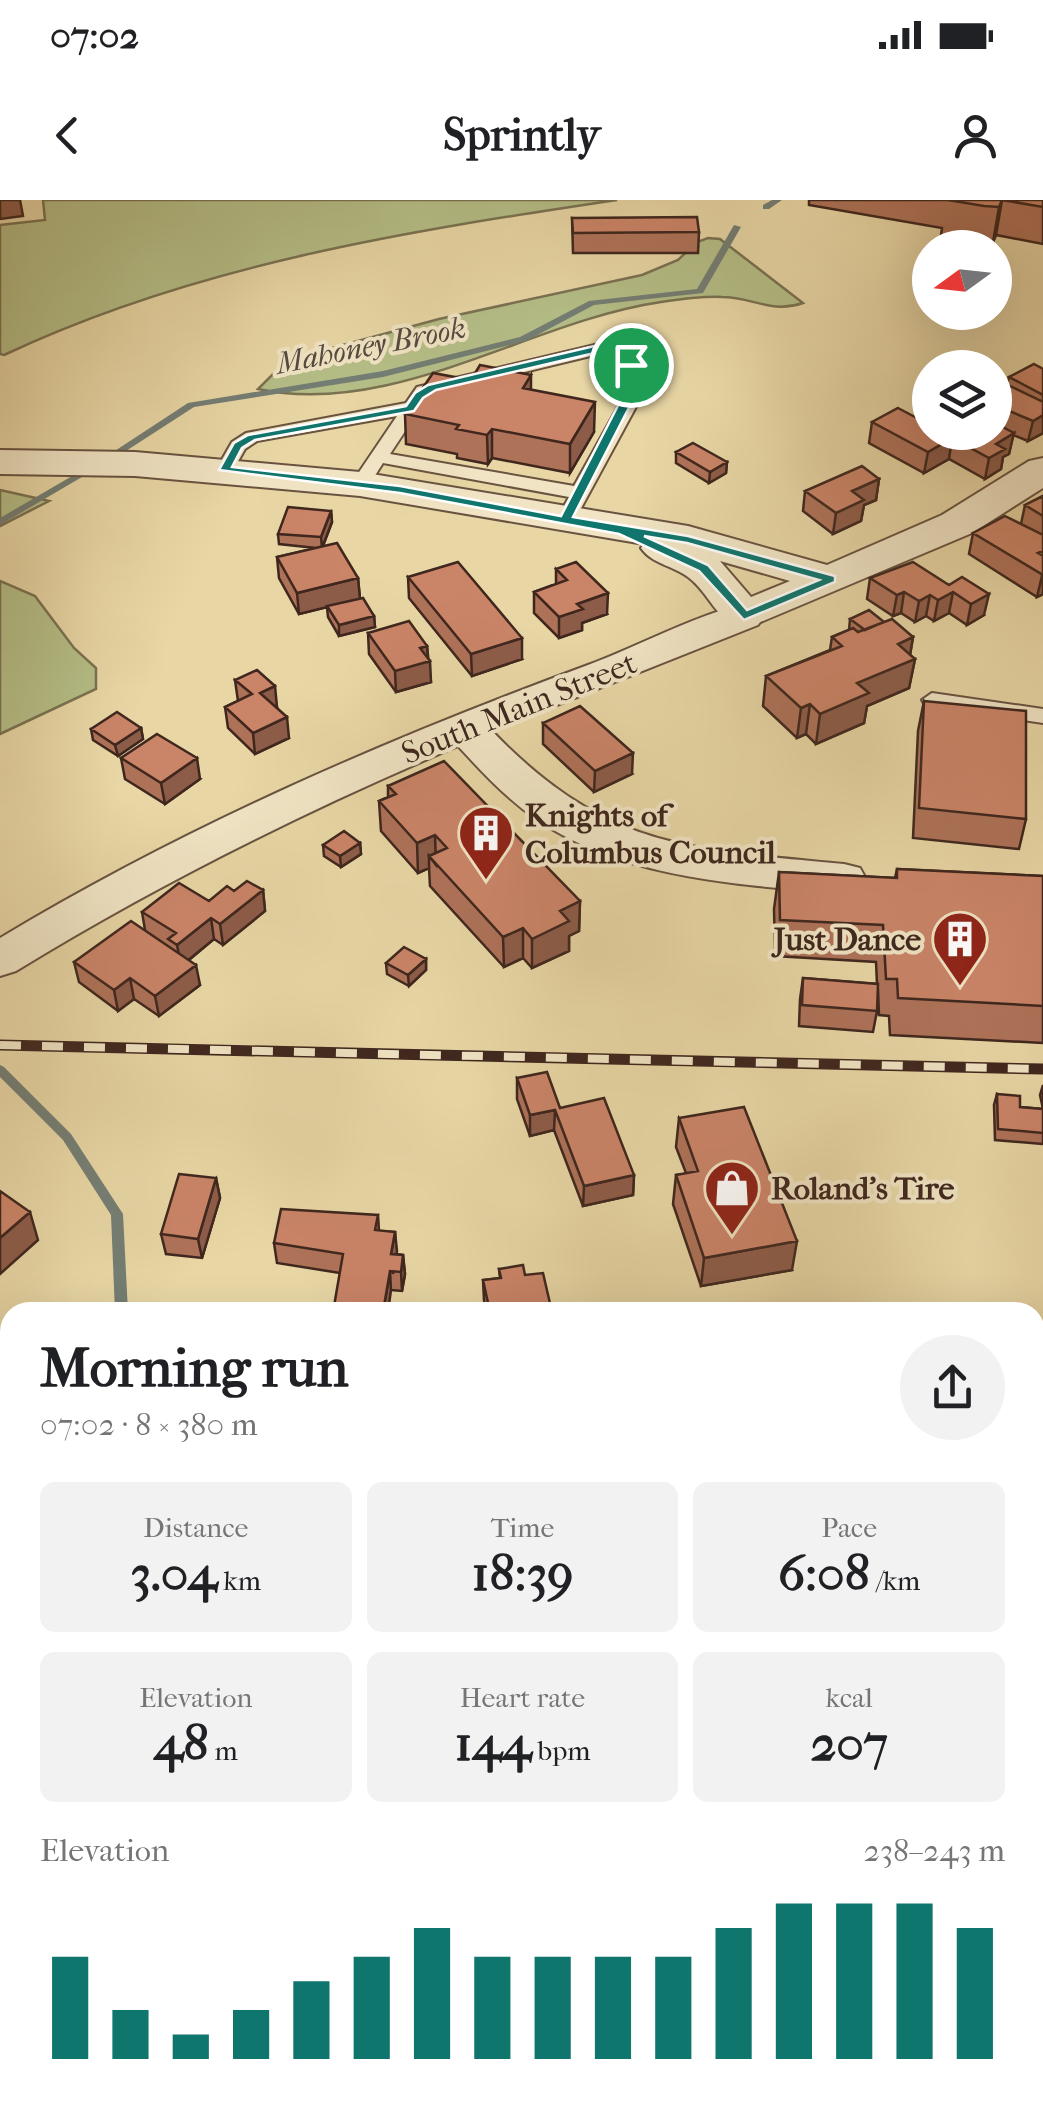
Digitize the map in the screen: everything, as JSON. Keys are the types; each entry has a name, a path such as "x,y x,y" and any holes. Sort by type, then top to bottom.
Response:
{"street":[{"path":"0,462 225,470 369,470 573,506 703,568 744,616"},
{"name":"South Main Street","path":"0,959 92,904 219,840 464,727 744,616 956,524 1043,470"},
{"path":"622,531 688,540 831,579"},
{"path":"464,727 493,762 544,805 628,849 680,862 892,884"}],"lane":[{"path":"369,470 419,396 432,388 603,348 624,350 631,365 633,388 573,506"},
{"path":"225,470 238,446 252,437 410,408"},
{"path":"932,700 1043,716"}],"green space":[{"path":"43,200 617,200 460,224 304,255 152,297 0,354 0,225 45,220"},
{"path":"720,239 803,303 781,307 714,297 661,302 612,312 411,379 360,390 309,394 258,389 274,373 321,351 439,319 642,275 678,260 697,242"},
{"path":"0,490 49,501 0,526"},
{"path":"0,581 35,596 74,648 96,668 96,689 0,734"}],"building":[{"path":"948,200 1002,200 999,207"},
{"path":"1002,200 1043,200 1043,207"},
{"path":"697,217 699,232 573,233 572,218"},
{"path":"1034,364 1043,369 1043,395 1012,379"},
{"path":"480,365 531,375 523,388 595,402 570,444 492,429 487,435 405,414 433,373 471,380"},
{"path":"1012,387 1043,402 1043,415 1033,421 1012,412"},
{"path":"898,408 912,415 912,443 872,422"},
{"path":"693,443 727,462 710,472 676,452"},
{"path":"974,450 1003,450 989,458"},
{"path":"862,466 879,479 852,491 864,500 836,513 805,491"},
{"path":"1043,496 1043,516 1025,505"},
{"path":"288,507 331,511 321,537 278,534"},
{"path":"1005,516 1043,535 1043,551 1038,553 1043,556 1043,575 973,533"},
{"path":"337,543 358,578 297,593 277,557"},
{"path":"458,562 522,638 471,654 408,577"},
{"path":"576,562 608,593 577,604 583,609 559,617 534,592 567,580 556,569"},
{"path":"913,562 949,585 962,577 989,594 971,604 953,592 938,600 930,595 919,601 904,592 897,595 870,578"},
{"path":"363,598 374,616 339,625 327,606"},
{"path":"869,610 884,622 865,630 850,619"},
{"path":"892,619 913,637 898,644 915,659 857,683 869,693 820,714 810,704 801,708 766,676 842,646 832,637"},
{"path":"409,621 427,646 420,648 430,661 395,671 368,633"},
{"path":"257,670 275,686 260,693 287,717 253,733 225,707 252,694 235,680"},
{"path":"924,701 1026,711 1026,819 919,808"},
{"path":"580,706 633,753 595,771 543,723"},
{"path":"117,712 141,728 115,745 91,729"},
{"path":"157,734 197,758 161,783 121,758"},
{"name":"Knights of Columbus Council","path":"444,761 580,901 560,911 569,921 532,939 523,928 503,937 429,856 447,848 435,835 417,843 379,801 396,794 388,786"},
{"path":"344,831 360,843 340,856 323,845"},
{"path":"897,869 1043,876 1043,1006 898,998 897,979 886,979 883,925 780,920 779,872 897,878"},
{"path":"247,881 263,890 220,924 211,918 177,945 168,939 176,933 142,912 179,883 209,901 227,886 234,891"},
{"path":"131,921 196,965 155,996 130,978 114,990 74,962"},
{"path":"404,947 426,959 408,975 386,963"},
{"path":"803,978 878,984 877,1011 802,1005"},
{"path":"547,1072 560,1108 604,1098 634,1175 584,1186 555,1110 530,1115 517,1078"},
{"path":"997,1094 1020,1096 1020,1107 1043,1109 1043,1133 998,1129"},
{"name":"Roland's Tire","path":"744,1107 797,1241 704,1258 676,1175 698,1171 679,1118"},
{"path":"179,1174 216,1178 198,1239 161,1234"},
{"path":"0,1191 30,1212 0,1238"},
{"path":"281,1209 378,1215 375,1230 395,1232 391,1254 403,1255 401,1272 390,1271 385,1302 335,1302 343,1254 274,1243"},
{"path":"523,1265 525,1275 543,1273 550,1302 488,1302 483,1280 501,1278 499,1269"}],"waterway":[{"name":"Mahoney Brook","path":"766,207 778,200"},
{"name":"Mahoney Brook","path":"109,458 191,405 383,374 523,339 592,303 700,291 737,227"},
{"name":"Mahoney Brook","path":"0,522 91,468"},
{"path":"0,1070 67,1137 117,1214 121,1302"}],"railway":[{"path":"0,1045 1043,1069"}],"place":[{"name":"Knights of Columbus Council","path":"486,882"},
{"name":"Just Dance","path":"960,988"},
{"name":"Roland's Tire","path":"732,1237"}],"route":[{"path":"610,347 628,353 631,365 633,388 628,404 566,520 688,540 831,579 744,616 726,590 703,568 622,531 400,490 225,470 238,446 252,437 410,408 424,391 432,388 610,347"}]}
